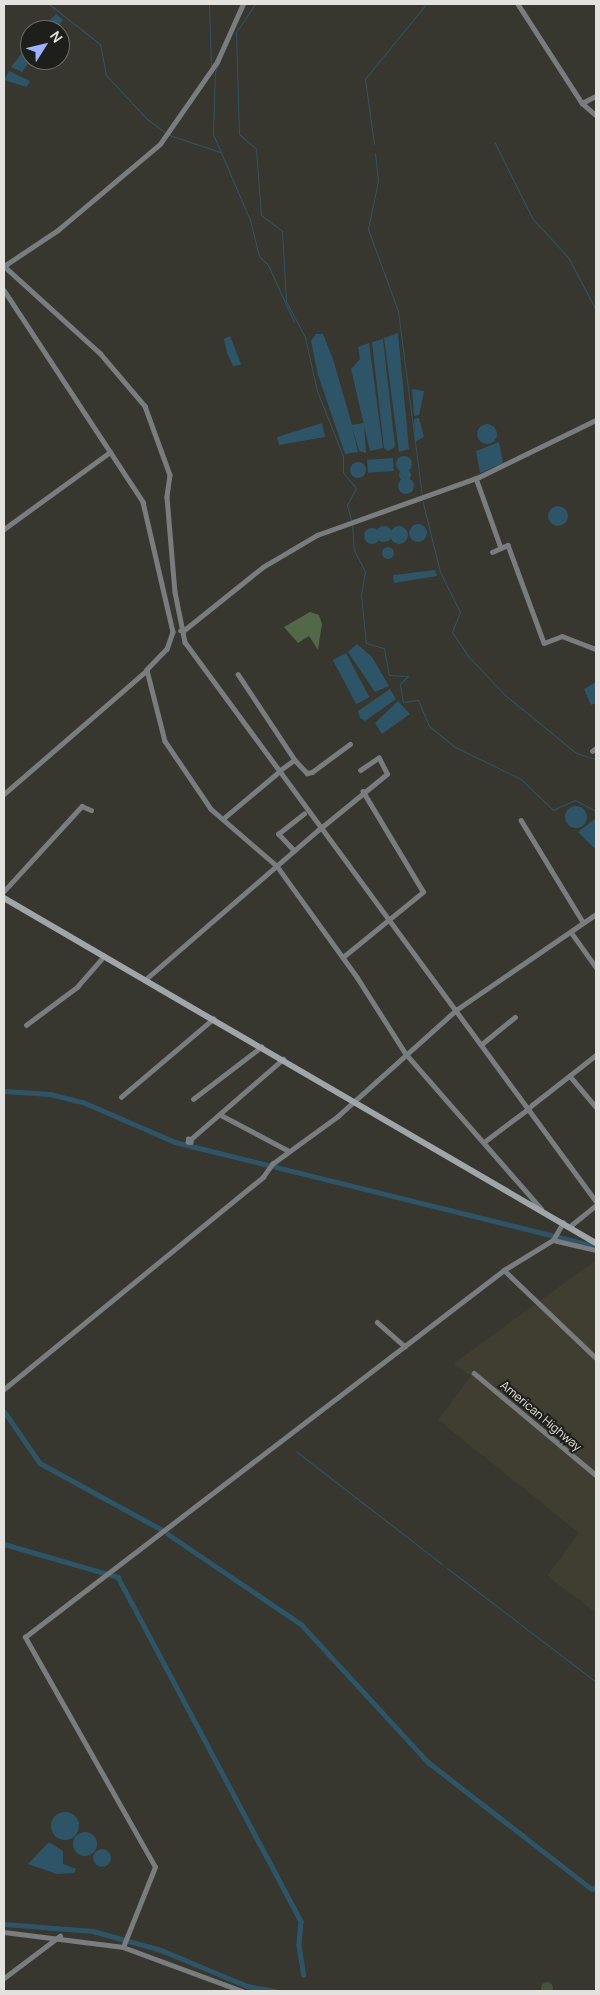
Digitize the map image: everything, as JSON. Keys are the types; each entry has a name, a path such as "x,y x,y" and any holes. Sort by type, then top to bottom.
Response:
{"main road":[{"path":"4,898 541,1208 595,1242"}],"street":[{"path":"243,4 217,62 166,133 58,230 5,266 100,353 145,406 170,475 167,497 175,592 185,642 280,776 391,918 596,1201"},
{"path":"518,4 582,103 596,115"},
{"path":"582,103 596,96"},
{"path":"4,290 110,452 146,512 173,632 167,649 147,670 4,794"},
{"path":"173,632 182,631 263,567 352,520 476,478 596,420"},
{"path":"4,529 110,452"},
{"path":"476,478 501,548"},
{"path":"492,552 508,545 544,643 562,636 596,649"},
{"path":"147,670 165,741 201,797 276,866 343,957 406,1054 541,1208"},
{"path":"238,674 295,760 307,772 312,772 350,744"},
{"path":"146,979 362,792 387,774 378,758 361,770"},
{"path":"224,818 275,774 295,760"},
{"path":"343,957 423,892 362,792"},
{"path":"4,891 82,806 91,810"},
{"path":"294,851 278,834 304,814"},
{"path":"521,820 584,922"},
{"path":"4,1389 270,1170 272,1164 353,1100 457,1009 596,914"},
{"path":"571,932 596,967"},
{"path":"26,1025 77,986 104,956"},
{"path":"483,1043 515,1017"},
{"path":"121,1097 213,1018"},
{"path":"193,1099 261,1046"},
{"path":"484,1142 596,1054"},
{"path":"191,1139 221,1115 283,1059"},
{"path":"570,1076 596,1107"},
{"path":"221,1115 289,1151"},
{"path":"570,1227 596,1205"},
{"path":"124,1943 155,1867 25,1637 110,1574 504,1270 554,1239 563,1223"},
{"path":"554,1239 596,1250"},
{"path":"504,1270 596,1358"},
{"path":"377,1322 405,1346"},
{"name":"American Highway","path":"474,1373 596,1475"},
{"path":"4,1932 124,1943 242,1991"},
{"path":"4,1978 60,1936"}],"shaded area":[{"path":"596,1260 596,1613 547,1576 579,1533 438,1420 471,1376 453,1364"}],"green space":[{"path":"310,612 319,615 322,624 318,650 309,636 298,643 284,627"},
{"path":"547,1982 553,1988 547,1994 541,1988"}],"water":[{"path":"56,14 63,20 50,20"},
{"path":"20,56 20,70 24,70 22,72 11,67"},
{"path":"9,71 30,81 27,87 4,80"},
{"path":"398,333 409,449 399,452 384,338"},
{"path":"316,334 323,334 333,359 352,425 364,423 366,453 359,451 352,426 358,452 345,454 318,375 311,341"},
{"path":"230,336 240,365 233,366 227,353 224,339"},
{"path":"383,339 395,447 388,451 384,448 372,342"},
{"path":"369,343 383,448 370,451 351,369 360,359 358,347"},
{"path":"412,389 424,391 419,415 414,416"},
{"path":"419,418 424,437 415,442 414,419"},
{"path":"322,423 325,437 279,445 277,437"},
{"path":"487,424 494,427 497,434 494,441 487,444 480,441 477,434 480,427"},
{"path":"499,442 503,463 480,473 476,451"},
{"path":"404,456 410,458 412,464 410,470 404,472 398,470 396,464 398,458"},
{"path":"393,458 394,471 368,473 367,460"},
{"path":"355,462 361,462 366,467 364,476 355,478 350,473 350,467"},
{"path":"405,469 411,475 405,481 399,475"},
{"path":"406,478 414,486 406,494 398,486"},
{"path":"558,506 565,509 568,516 565,523 558,526 551,523 548,516 551,509"},
{"path":"418,524 424,527 427,533 424,539 418,542 412,539 409,533 412,527"},
{"path":"384,526 392,534 384,542 376,534"},
{"path":"399,526 405,529 408,535 405,541 399,544 393,541 390,535 393,529"},
{"path":"372,528 378,530 380,536 378,542 372,544 366,542 364,536 366,530"},
{"path":"386,547 390,547 394,553 390,559 386,559 382,555 382,551"},
{"path":"435,570 437,576 394,583 393,575"},
{"path":"357,644 372,657 389,686 375,692 348,652"},
{"path":"346,653 369,697 356,704 333,660"},
{"path":"596,682 596,703 591,705 584,689"},
{"path":"390,689 396,699 365,721 360,718 358,711"},
{"path":"398,701 410,714 382,734 375,723"},
{"path":"572,806 580,806 587,813 587,821 580,828 572,828 565,821 565,813"},
{"path":"596,818 596,847 594,848 578,832"},
{"path":"65,1812 75,1816 79,1826 75,1836 65,1840 55,1836 51,1826 55,1816"},
{"path":"85,1832 94,1835 97,1844 94,1853 85,1856 76,1853 73,1844 76,1835"},
{"path":"49,1842 63,1851 63,1864 76,1869 74,1873 57,1874 28,1864"},
{"path":"98,1849 106,1849 111,1854 109,1865 98,1867 93,1862 93,1854"}],"waterway":[{"path":"49,4 100,44 106,75 147,119 166,133"},
{"path":"209,4 211,65"},
{"path":"242,11 246,4"},
{"path":"255,4 236,32 239,134 256,149 261,215 282,231 286,301 305,337 317,391 343,456 343,472 356,488 347,505 351,520"},
{"path":"374,144 365,79 426,4"},
{"path":"230,37 215,73 213,134 250,220 259,256 268,265 294,322"},
{"path":"169,135 220,152"},
{"path":"495,143 532,218 568,257 596,310"},
{"path":"375,153 378,181 368,229 398,311 422,495"},
{"path":"422,499 440,572 460,612 452,632 469,657 505,695 576,753 596,759"},
{"path":"352,524 354,550 365,572 361,595 366,643 384,648 389,675 408,676 400,684 403,702 418,700 429,726 455,747 521,779 553,810 575,800 596,811"},
{"path":"4,1091 50,1094 83,1102 175,1142 596,1246"},
{"path":"4,1411 40,1463 164,1531"},
{"path":"297,1452 442,1564"},
{"path":"168,1534 301,1624 428,1762 592,1889 596,1887"},
{"path":"4,1544 118,1577 301,1921 299,1945 304,1975"},
{"path":"447,1568 596,1682"},
{"path":"4,1924 93,1931 161,1950 247,1986 276,1991"}]}
